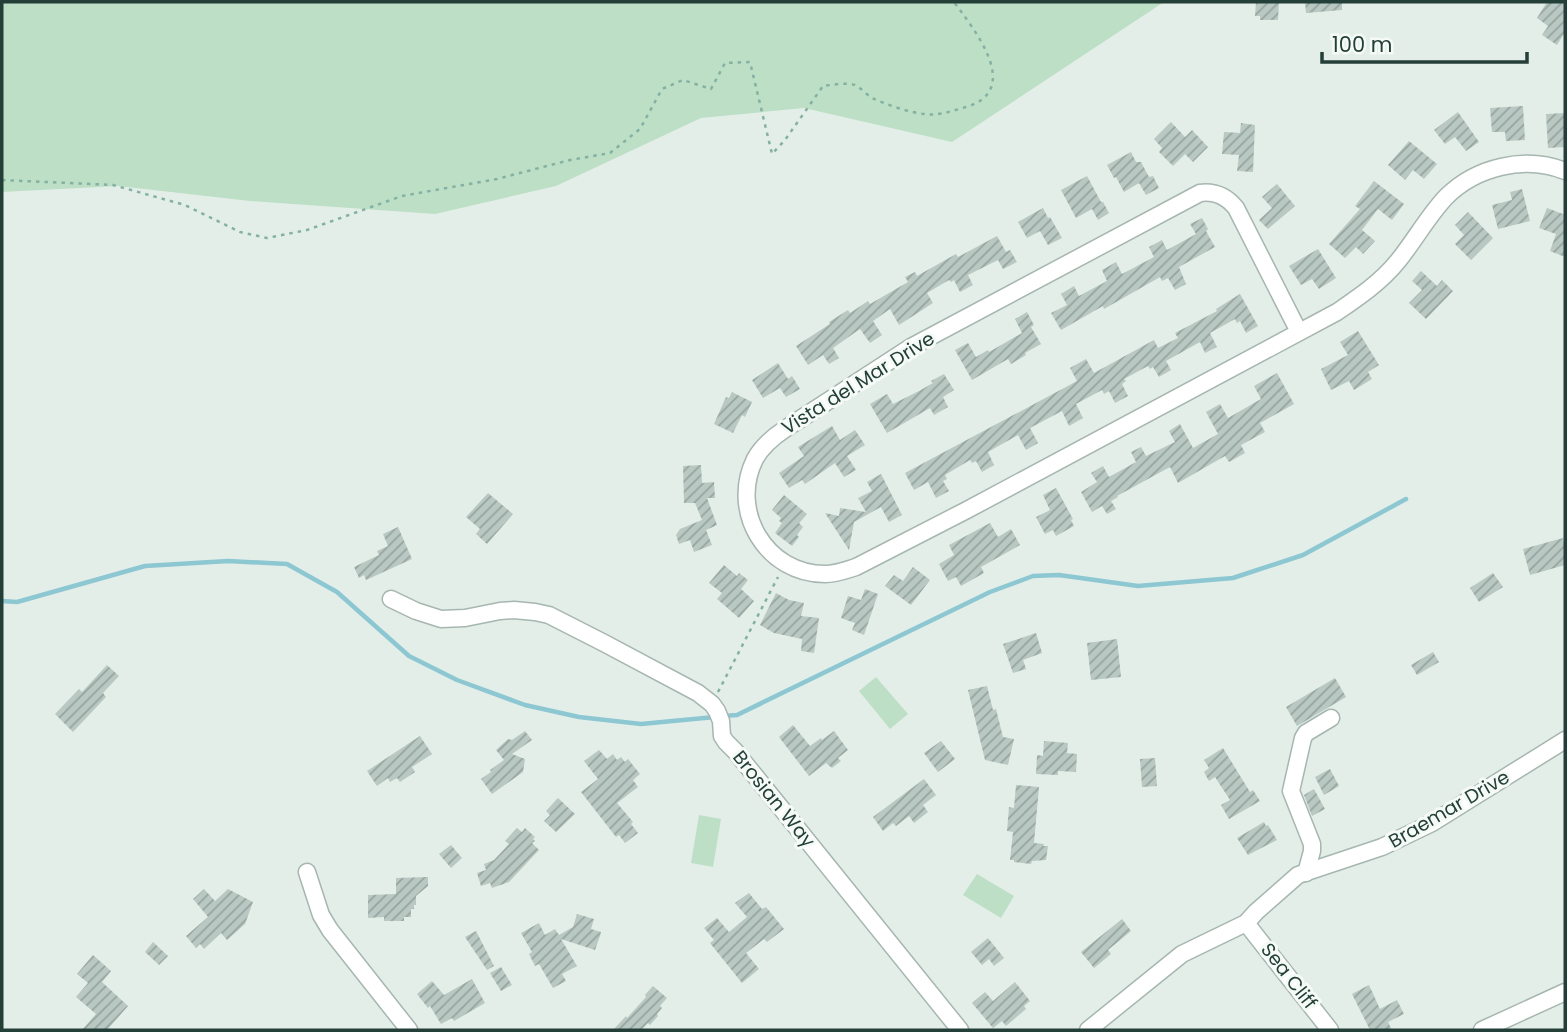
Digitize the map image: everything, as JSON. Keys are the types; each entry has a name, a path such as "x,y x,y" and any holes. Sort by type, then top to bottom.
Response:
{"street":[{"name":"Vista del Mar Drive","path":"1299,332 1231,201 1217,193 1193,196 911,347 771,439 756,458 750,473 746,505 750,521 761,542 772,554 800,570 825,574 856,567 1337,312 1381,279 1397,262 1437,207 1461,185 1482,173 1504,166 1528,163 1565,171"},
{"path":"391,598 416,611 441,619 514,610 549,615 712,704"},
{"name":"Brosian Way","path":"712,704 720,717 722,736 726,742 960,1030"},
{"path":"1306,873 1312,844 1291,791 1303,738 1306,733 1331,719"},
{"name":"Braemar Drive","path":"1087,1030 1182,954 1247,923 1298,876 1381,847 1432,823 1565,740"},
{"path":"307,872 321,915 330,930 409,1030"},
{"name":"Sea Cliff","path":"1247,923 1330,1030"},
{"path":"1482,1030 1565,992"}],"path":[{"path":"2,180 113,185 185,205 240,232 267,238 307,230 402,196 497,179 570,160 610,153 640,128 662,89 683,80 711,89 725,63 750,62 772,154 823,86 853,84 871,97 902,109 925,114 944,113 973,104 985,97 992,83 993,68 981,38 954,2"},
{"path":"712,704 785,563"}],"green space":[{"path":"2,2 1164,2 952,142 804,108 701,118 556,186 435,214 250,201 118,186 2,192"},
{"path":"876,677 908,714 890,729 859,691"},
{"path":"699,815 721,819 713,867 691,863"},
{"path":"977,874 1014,896 1001,918 963,895"}],"building":[{"path":"1256,2 1279,2 1278,20 1260,20 1260,16 1255,16"},
{"path":"1305,2 1342,2 1342,10 1306,13"},
{"path":"1547,2 1565,2 1565,32 1557,45 1542,35 1548,26 1537,18"},
{"path":"1523,106 1525,140 1506,141 1505,132 1492,132 1490,108"},
{"path":"1458,112 1479,142 1466,151 1455,137 1445,144 1434,130"},
{"path":"1565,113 1565,147 1548,148 1546,114"},
{"path":"1171,122 1185,137 1192,130 1208,147 1193,162 1185,154 1173,166 1159,152 1162,148 1154,139"},
{"path":"1241,123 1255,125 1253,172 1237,171 1239,155 1222,154 1224,132 1240,133"},
{"path":"1409,141 1437,164 1424,179 1413,170 1405,180 1388,165"},
{"path":"1131,152 1136,162 1141,162 1149,177 1153,176 1159,188 1146,195 1139,183 1124,192 1107,165"},
{"path":"1087,176 1109,213 1098,220 1092,209 1076,218 1061,190"},
{"path":"1374,181 1404,204 1392,220 1378,209 1362,230 1375,241 1363,254 1356,247 1345,258 1329,244 1360,209 1355,206"},
{"path":"1277,184 1295,206 1268,229 1259,220 1272,208 1262,197"},
{"path":"1522,189 1530,221 1498,229 1492,205 1512,200 1510,192"},
{"path":"1043,208 1062,238 1048,245 1040,231 1027,238 1018,222"},
{"path":"1547,208 1563,214 1565,212 1565,257 1550,251 1556,234 1539,228"},
{"path":"1468,212 1493,238 1471,260 1455,244 1464,235 1455,225"},
{"path":"1202,218 1215,247 1179,267 1186,284 1175,290 1168,278 1162,281 1160,277 1061,330 1051,313 1067,305 1061,294 1074,286 1079,296 1107,281 1102,270 1116,262 1122,274 1154,257 1149,247 1162,240 1167,250 1196,234 1190,224"},
{"path":"997,236 1006,252 1010,250 1017,262 1003,269 998,260 968,275 973,285 960,292 954,280 949,280 927,293 933,303 899,325 890,309 873,321 882,335 870,343 860,329 833,348 839,358 829,364 823,355 808,365 796,346 848,310 850,313 868,301 870,304 908,282 905,277 915,272 917,276 956,254 958,257"},
{"path":"1318,249 1336,278 1319,289 1312,279 1301,285 1289,266"},
{"path":"1421,271 1437,286 1442,280 1453,291 1426,319 1409,303 1422,290 1412,281"},
{"path":"1240,294 1258,326 1246,333 1240,321 1237,323 1235,319 1210,333 1217,347 1205,353 1200,342 1166,361 1171,370 1159,377 1153,367 1150,369 1148,366 1124,379 1126,381 1122,384 1128,396 1115,403 1109,391 1104,394 1102,390 1076,404 1083,418 1069,426 1062,411 1030,428 1038,443 1026,450 1018,435 988,452 994,465 982,472 976,461 972,463 970,460 945,475 947,479 943,481 949,491 936,498 928,482 914,490 905,473 1077,381 1070,368 1086,359 1094,373 1154,340 1158,348 1178,338 1175,333 1217,311 1216,309"},
{"path":"1027,312 1034,325 1031,327 1041,344 1011,364 1008,359 972,380 955,350 968,343 976,357 988,350 989,352 1022,333 1015,319"},
{"path":"1358,331 1379,365 1368,372 1372,379 1354,390 1349,381 1331,390 1321,369 1348,355 1340,342"},
{"path":"778,363 788,379 792,376 800,389 786,397 780,388 763,398 752,380"},
{"path":"1277,373 1294,404 1260,423 1265,432 1241,445 1245,453 1229,462 1225,456 1178,483 1170,467 1117,496 1111,501 1116,509 1107,514 1102,506 1092,512 1081,492 1097,482 1091,473 1103,466 1109,477 1136,462 1131,452 1141,447 1146,456 1175,442 1169,431 1180,424 1193,448 1218,434 1206,412 1220,404 1228,418 1261,399 1254,386"},
{"path":"944,374 954,390 943,397 948,407 934,415 930,408 887,433 870,404 887,394 893,404 933,383 931,381"},
{"path":"732,392 752,402 733,433 714,424 726,397 729,398"},
{"path":"832,426 840,440 855,430 865,445 847,456 856,470 844,477 835,463 805,484 802,480 789,488 779,473 804,456 798,447"},
{"path":"701,465 702,483 714,482 715,498 707,498 717,525 706,530 712,545 694,552 690,540 679,544 676,535 680,529 702,520 695,503 684,503 683,466"},
{"path":"881,474 902,515 889,522 881,507 854,522 849,550 825,513 839,516 840,508 866,512 858,498 872,491 867,482"},
{"path":"1056,488 1074,526 1056,536 1053,530 1045,534 1036,517 1050,510 1043,495"},
{"path":"488,493 513,514 487,544 476,534 480,529 466,517"},
{"path":"784,495 807,514 799,523 803,527 792,546 775,533 782,523 779,521 781,518 772,510"},
{"path":"990,523 998,537 1011,529 1020,545 981,567 984,573 961,586 956,577 948,581 939,564 954,555 949,545"},
{"path":"398,527 412,559 366,580 364,575 359,578 354,567 379,555 377,551 388,546 383,534"},
{"path":"1563,538 1565,565 1530,575 1523,549"},
{"path":"724,565 737,576 739,573 748,580 741,589 754,601 739,618 717,599 722,593 709,583"},
{"path":"913,567 930,580 911,605 885,586 894,575 903,581"},
{"path":"1493,573 1503,587 1479,602 1470,588"},
{"path":"865,589 878,594 864,635 852,630 855,623 841,618 848,596 861,600"},
{"path":"776,593 789,600 804,603 801,616 819,618 814,653 801,651 802,639 774,633 760,625"},
{"path":"1036,633 1042,653 1023,660 1026,669 1013,673 1003,644"},
{"path":"1117,639 1121,677 1091,680 1087,643"},
{"path":"1433,652 1439,662 1417,675 1411,665"},
{"path":"107,665 119,676 103,693 106,697 73,732 55,714 79,689 82,692"},
{"path":"1335,678 1346,697 1297,726 1286,707"},
{"path":"987,686 1003,737 1014,739 1008,765 985,760 968,690"},
{"path":"793,725 810,746 834,731 848,750 838,758 841,761 832,768 826,763 809,776 779,737"},
{"path":"525,731 532,740 512,754 525,759 523,772 492,794 481,779 504,760 496,750 508,739 512,740"},
{"path":"420,736 432,754 412,767 415,772 400,782 397,778 390,782 388,778 377,786 367,771"},
{"path":"941,741 955,759 938,772 924,753"},
{"path":"1044,741 1068,743 1067,753 1077,754 1076,772 1036,774 1037,755 1043,756"},
{"path":"1223,748 1250,792 1253,790 1260,801 1229,819 1221,805 1230,800 1215,777 1209,781 1204,772 1209,768 1204,760"},
{"path":"599,750 607,759 613,754 617,760 621,757 625,762 628,759 640,774 633,780 638,787 617,803 633,822 631,824 638,833 625,843 619,835 616,837 581,792 598,779 584,761"},
{"path":"1155,758 1157,786 1142,787 1140,759"},
{"path":"1330,769 1339,786 1324,795 1315,777"},
{"path":"924,779 936,795 923,805 928,812 914,823 909,816 896,826 893,823 883,831 873,817"},
{"path":"1016,785 1039,787 1034,843 1048,846 1046,860 1032,861 1031,864 1010,860 1013,832 1007,831 1009,807 1014,808"},
{"path":"1314,789 1325,809 1312,816 1304,795"},
{"path":"558,798 575,814 556,832 544,821 550,815 546,811"},
{"path":"1264,822 1277,840 1248,855 1237,838"},
{"path":"517,828 522,832 525,828 535,837 532,843 539,850 509,882 492,888 490,883 481,886 477,873 486,870 484,864 494,860 509,844 505,841"},
{"path":"451,845 462,858 451,868 439,854"},
{"path":"428,877 428,886 416,896 411,917 404,917 404,921 384,921 384,917 368,918 368,895 396,894 396,878"},
{"path":"204,889 215,901 228,889 253,902 245,924 227,940 221,933 204,949 200,944 196,948 186,936 208,917 193,899"},
{"path":"749,893 762,909 766,907 784,929 767,942 764,939 746,953 759,969 742,983 710,943 714,940 704,928 717,918 729,932 747,917 735,903"},
{"path":"577,914 594,919 591,929 601,932 600,936 595,950 561,939 577,966 562,974 566,981 553,988 539,964 535,966 529,954 532,952 521,933 539,923 545,935 555,929 559,935 573,927"},
{"path":"1122,919 1131,931 1108,950 1111,954 1094,968 1081,952"},
{"path":"476,931 494,966 487,970 465,937"},
{"path":"988,938 1004,958 994,966 989,959 982,965 971,952"},
{"path":"153,942 168,956 159,965 145,952"},
{"path":"93,955 111,971 102,982 128,1006 107,1030 82,1030 96,1014 76,997 88,983 77,974"},
{"path":"501,967 512,985 501,991 490,973"},
{"path":"472,979 485,1003 454,1021 452,1018 441,1024 430,1006 428,1008 417,994 432,981 444,995"},
{"path":"1015,982 1030,1001 1024,1006 1026,1009 1006,1026 1002,1021 993,1028 972,1003 985,992 993,1001"},
{"path":"1369,985 1380,1009 1397,1000 1404,1014 1388,1022 1392,1030 1370,1030 1352,994"},
{"path":"653,986 667,998 650,1025 648,1023 641,1030 613,1030 626,1016 627,1018"}],"waterway":[{"path":"724,716 737,715 990,592 1033,576 1059,575 1138,586 1233,578 1303,555 1406,499"},
{"path":"2,601 17,602 145,566 228,561 287,564 337,592 409,656 457,680 525,705 579,717 641,724 715,717"}]}
